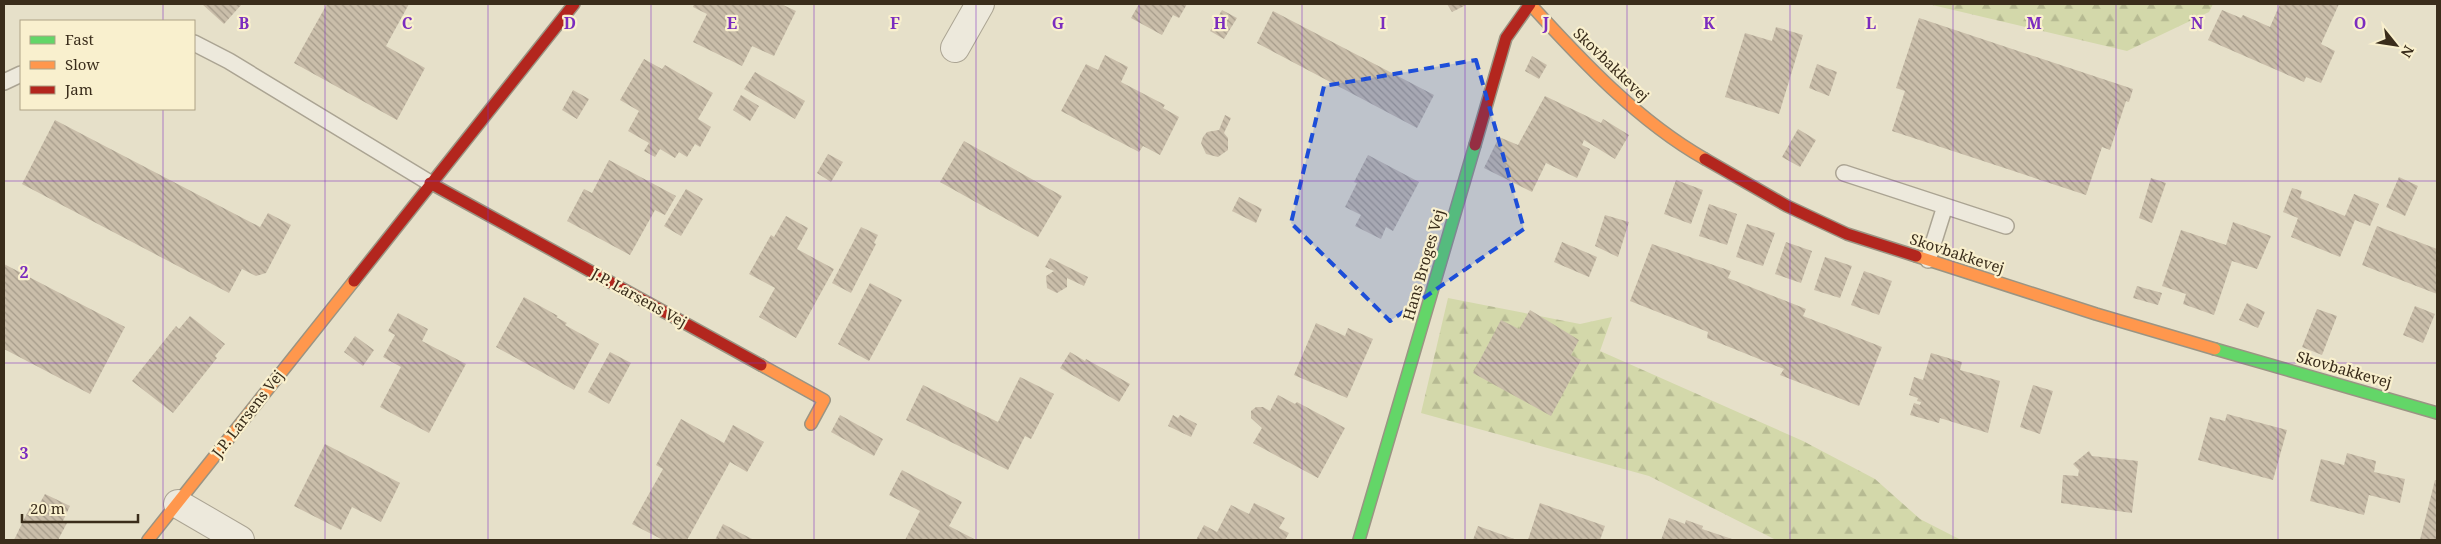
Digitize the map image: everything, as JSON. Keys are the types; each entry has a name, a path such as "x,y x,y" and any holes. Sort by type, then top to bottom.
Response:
{"street":[{"name":"J.P. Larsens Vej","path":"148,540 574,4"},
{"path":"955,48 980,4"},
{"name":"Skovbakkevej","path":"1530,4 1564,41 1634,109 1701,157 1788,206 1847,234 2096,314 2437,413"},
{"name":"Hans Broges Vej","path":"1358,540 1506,38 1530,4"},
{"name":"J.P. Larsens Vej","path":"430,183 824,400 811,424"},
{"path":"178,504 240,540"}],"lane":[{"name":"J.P. Larsens Vej","path":"195,44 229,61 430,183"},
{"path":"4,82 20,74"},
{"path":"1844,173 2006,226"},
{"path":"1928,260 1945,206"}],"highlighted area":[{"path":"1476,60 1524,229 1390,321 1291,223 1324,86"}],"green space":[{"path":"1928,4 2213,4 2209,12 2127,51"},
{"path":"1448,298 1580,324 1612,317 1600,351 1803,441 1875,479 1920,519 1961,540 1776,540 1649,476 1421,413"}],"building":[{"path":"202,4 242,4 224,24"},
{"path":"327,4 409,4 386,46 425,68 397,120 294,63"},
{"path":"694,4 781,4 796,11 774,56 752,46 742,66 693,42 707,14 693,7"},
{"path":"1139,4 1187,4 1179,18 1173,15 1162,35 1131,18"},
{"path":"1447,4 1468,4 1452,12"},
{"path":"2280,4 2339,4 2321,44 2335,51 2321,83 2306,77 2304,82 2208,40 2222,10 2241,18 2243,15 2270,27"},
{"path":"1222,10 1237,18 1224,39 1210,31"},
{"path":"1273,11 1434,95 1417,128 1257,43"},
{"path":"1919,18 2133,89 2129,102 2126,101 2110,150 2102,147 2086,195 1892,131 1905,91 1896,88"},
{"path":"1776,27 1803,35 1779,114 1725,97 1745,33 1772,41"},
{"path":"1105,55 1128,67 1121,82 1165,105 1163,108 1179,117 1160,155 1143,146 1139,152 1061,111 1086,64 1098,70"},
{"path":"1532,56 1547,65 1539,79 1525,71"},
{"path":"644,59 662,69 665,65 713,93 698,119 711,127 700,147 695,144 687,157 679,152 675,158 660,149 655,157 644,151 649,143 628,131 639,111 620,100"},
{"path":"1817,64 1837,72 1829,96 1809,88"},
{"path":"755,72 805,101 795,119 744,89"},
{"path":"573,90 589,99 577,119 562,110"},
{"path":"741,95 759,106 750,121 733,110"},
{"path":"1545,96 1601,123 1603,119 1629,135 1615,159 1584,140 1582,145 1590,149 1577,178 1546,163 1532,192 1484,168 1499,137 1518,145"},
{"path":"1225,115 1231,118 1224,133 1228,138 1228,150 1218,157 1206,154 1201,143 1203,137 1207,132 1219,130"},
{"path":"55,120 260,227 268,213 291,225 266,273 256,276 242,269 229,293 22,184"},
{"path":"1798,129 1816,140 1800,167 1782,157"},
{"path":"964,141 1062,196 1038,237 940,182"},
{"path":"828,154 843,162 831,182 817,173"},
{"path":"1368,155 1419,182 1393,231 1386,227 1381,239 1355,226 1361,215 1345,207 1357,183 1354,182"},
{"path":"609,160 676,196 665,215 655,210 630,255 567,221 584,189 592,193"},
{"path":"2399,177 2418,186 2405,216 2386,207"},
{"path":"2151,178 2166,183 2152,223 2139,218"},
{"path":"1676,180 1703,190 1691,224 1664,214"},
{"path":"2292,188 2302,191 2300,198 2345,216 2354,194 2379,204 2370,226 2355,220 2340,257 2291,237 2298,218 2283,212"},
{"path":"686,189 703,199 681,236 664,226"},
{"path":"1239,197 1262,209 1256,223 1232,211"},
{"path":"1709,204 1737,214 1727,245 1699,236"},
{"path":"1605,215 1629,222 1618,257 1595,246"},
{"path":"786,216 808,228 797,249 834,269 796,338 759,317 775,288 749,274 771,235 774,237"},
{"path":"2233,222 2271,236 2257,269 2232,261 2214,315 2183,304 2186,294 2162,286 2181,230 2226,245"},
{"path":"1747,224 1775,233 1763,266 1736,257"},
{"path":"2377,226 2437,249 2437,294 2362,265"},
{"path":"861,227 878,235 874,243 876,244 851,293 832,283"},
{"path":"1562,242 1597,257 1589,277 1554,262"},
{"path":"1786,242 1812,251 1801,283 1775,274"},
{"path":"1652,244 1731,271 1728,278 1806,309 1803,316 1882,347 1859,406 1780,375 1784,369 1707,338 1708,332 1630,301"},
{"path":"1825,257 1852,266 1840,298 1814,290"},
{"path":"1050,258 1088,277 1084,286 1067,278 1067,287 1057,293 1047,288 1046,276 1054,271 1045,267"},
{"path":"4,264 125,327 90,394 4,349"},
{"path":"1864,271 1892,281 1879,315 1851,305"},
{"path":"870,283 902,300 869,361 838,344"},
{"path":"2137,286 2162,293 2158,305 2133,298"},
{"path":"524,297 558,316 556,317 567,323 565,325 599,344 574,390 496,347"},
{"path":"2247,303 2265,312 2258,328 2239,320"},
{"path":"2415,306 2435,314 2423,343 2403,335"},
{"path":"2317,309 2337,316 2322,355 2302,347"},
{"path":"1530,310 1579,340 1571,355 1581,360 1551,416 1473,373 1501,320 1519,329"},
{"path":"398,313 428,329 422,341 466,364 429,433 380,407 401,367 383,357 395,335 388,331"},
{"path":"190,316 225,344 215,356 217,358 173,413 132,381 176,326 179,329"},
{"path":"1316,323 1345,336 1348,328 1373,339 1347,398 1294,375"},
{"path":"355,336 374,350 363,366 344,352"},
{"path":"610,352 631,363 609,404 588,392"},
{"path":"1070,352 1130,384 1119,402 1060,368"},
{"path":"1931,353 1962,362 1960,370 2000,381 1988,433 1940,418 1939,423 1910,415 1914,403 1920,405 1921,402 1917,401 1918,398 1909,395 1914,377 1923,380"},
{"path":"1020,377 1054,394 1031,439 1025,436 1008,470 906,420 923,385 998,422"},
{"path":"2033,385 2053,391 2040,434 2020,427"},
{"path":"1278,395 1295,404 1297,402 1345,428 1318,478 1253,443 1262,428 1251,418 1251,411 1256,407 1263,407 1270,411"},
{"path":"2227,414 2287,430 2273,480 2198,460 2210,417 2225,421"},
{"path":"840,415 883,439 874,456 831,432"},
{"path":"1173,415 1178,418 1180,415 1197,424 1191,437 1168,426"},
{"path":"681,419 724,443 733,425 764,442 747,472 730,462 687,540 663,540 632,524 663,469 656,465"},
{"path":"325,444 400,483 381,522 352,507 341,530 294,506"},
{"path":"2089,451 2092,456 2138,461 2132,513 2061,503 2063,475 2078,476 2079,470 2073,464"},
{"path":"2347,453 2376,461 2374,472 2405,479 2400,503 2369,495 2364,515 2310,501 2321,459 2344,465"},
{"path":"902,470 962,502 949,526 976,540 905,540 920,511 889,495"},
{"path":"2435,480 2437,480 2437,540 2420,540"},
{"path":"45,494 70,506 63,521 67,523 58,540 14,540 31,505 37,508"},
{"path":"1254,503 1285,518 1279,528 1289,533 1285,540 1196,540 1204,525 1217,532 1231,505 1249,514"},
{"path":"1540,503 1605,526 1600,540 1528,540"},
{"path":"1669,518 1685,524 1686,520 1703,526 1702,529 1735,540 1661,540"},
{"path":"723,524 754,540 715,540"},
{"path":"1478,526 1517,540 1473,540"}],"traffic: fast":[{"path":"1359,540 1475,145"},
{"path":"2215,349 2437,413"}],"traffic: slow":[{"path":"1530,4 1612,89 1657,127 1705,159"},
{"path":"1916,256 2096,314 2215,349"},
{"path":"148,540 354,281"},
{"path":"761,365 824,400 811,424"}],"traffic: jam":[{"path":"354,281 574,4"},
{"path":"1475,145 1506,38 1530,4"},
{"path":"1705,159 1787,206 1847,234 1916,256"},
{"path":"430,183 761,365"}]}
